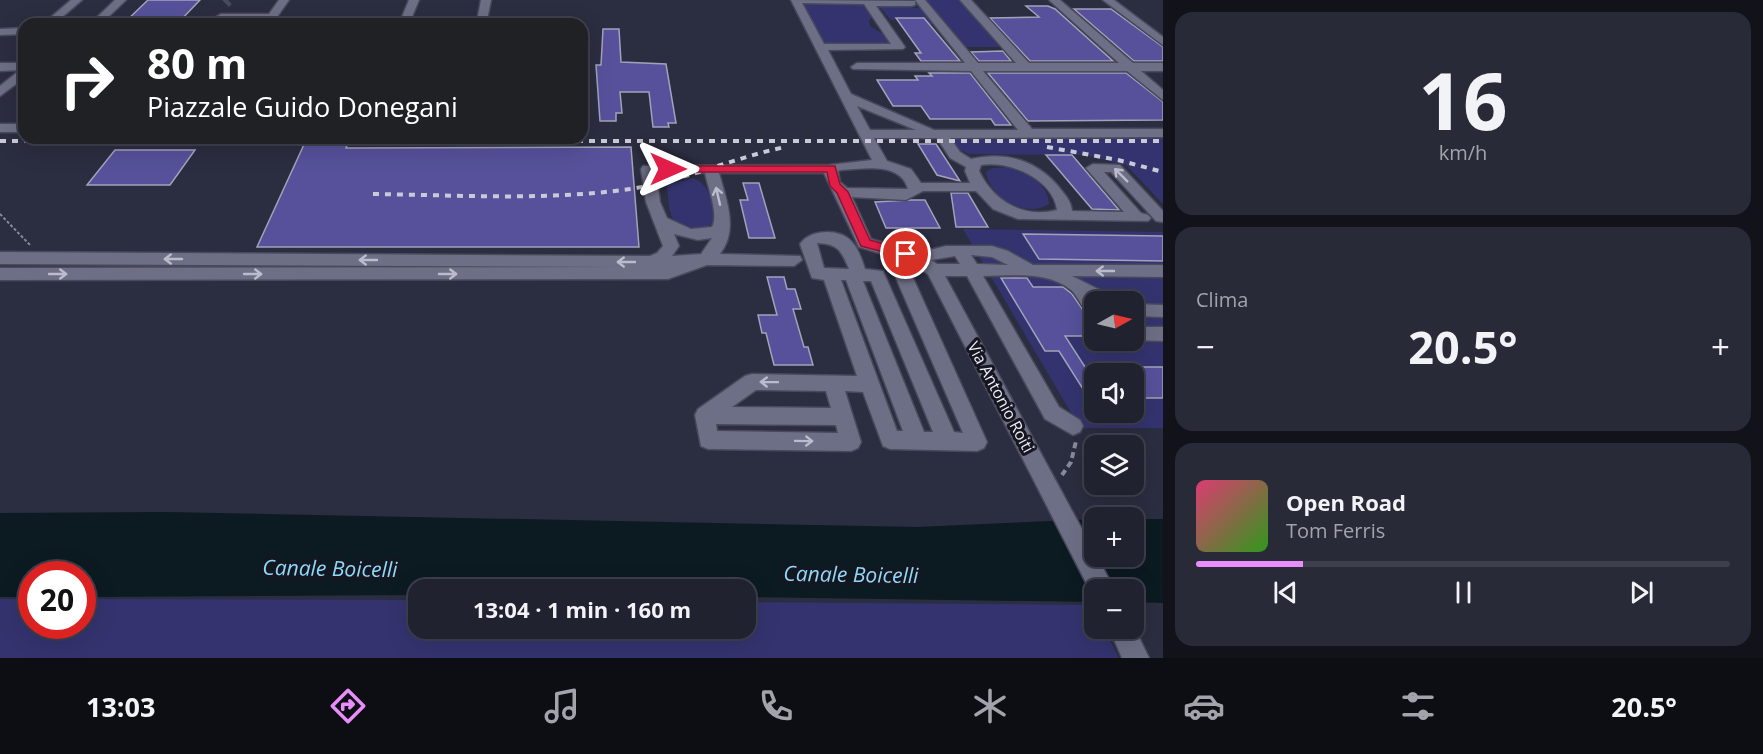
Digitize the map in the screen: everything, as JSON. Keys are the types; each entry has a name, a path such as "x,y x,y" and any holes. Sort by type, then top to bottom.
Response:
{"street":[{"path":"55,18 77,0"},
{"path":"102,18 121,0"},
{"path":"271,18 284,0"},
{"path":"406,18 414,0"},
{"path":"483,18 486,0"},
{"path":"796,0 882,166"},
{"path":"804,0 869,3 916,2 974,67 1028,134"},
{"path":"965,0 1026,67"},
{"path":"1054,0 1163,96"},
{"path":"1108,0 1163,42"},
{"path":"219,18 225,3"},
{"path":"821,47 899,47 869,3"},
{"path":"0,32 18,30"},
{"path":"0,67 18,66"},
{"path":"857,67 1163,67"},
{"path":"0,92 18,77"},
{"path":"847,97 939,134 956,155 972,165"},
{"path":"857,117 886,113"},
{"path":"0,128 18,128"},
{"path":"866,134 1163,133"},
{"path":"972,165 980,161 1005,161 1033,169 1044,178 1064,206 1064,212 1059,215"},
{"path":"972,165 973,174 994,205 1010,213 1028,216 1162,218"},
{"path":"652,262 663,257 671,246 652,198 648,169 831,169 839,166 882,166 904,170 916,191 911,194 849,193 835,186 831,169"},
{"path":"1137,218 1093,168 1115,168 1162,218"},
{"path":"6,274 652,274 686,269 705,259 723,237 723,222 711,169"},
{"path":"915,186 981,187"},
{"path":"830,274 890,440 977,442 903,275 881,248 849,193"},
{"path":"661,218 682,232 702,235 718,231 723,222"},
{"path":"661,218 705,259"},
{"path":"881,248 878,262 863,274 818,274 808,244 813,238 837,238 847,244 863,274 947,441"},
{"path":"881,248 931,270 1163,271"},
{"path":"931,270 930,253 961,251 998,253 1032,271 1074,282 1090,291"},
{"path":"961,251 1052,413 1073,426"},
{"path":"0,258 652,262 705,259 794,260"},
{"path":"0,289 6,274 26,258"},
{"name":"Via Antonio Roiti","path":"931,270 1095,579"},
{"path":"863,274 917,440"},
{"path":"1074,282 1084,295"},
{"path":"1144,310 1163,311"},
{"path":"1144,334 1163,334"},
{"path":"830,383 843,417 705,415 752,382 830,383 870,384"},
{"path":"1126,639 1136,658"}],"path":[{"path":"0,214 33,249 26,258"},
{"path":"1050,491 1071,462 1075,451 1073,426"}],"shaded area":[{"path":"914,0 934,23 929,25 924,18 891,20 878,5 919,8"},
{"path":"924,0 960,0 1003,47 962,47"},
{"path":"808,3 866,4 874,14 869,21 870,26 891,39 891,44 827,44 823,41 804,6"},
{"path":"958,137 1004,140 1163,137 1163,204 1126,165 1085,155 969,154 958,149 952,142"},
{"path":"1011,167 1036,180 1045,191 1049,204 1030,209 1002,198 994,190 986,172 992,168"},
{"path":"693,178 704,185 708,191 714,211 712,224 697,229 680,226 673,219 669,207 667,185"},
{"path":"963,229 1163,232 1163,428 1080,428"},
{"path":"0,599 18,599 18,639 96,639 96,599 408,600 408,639 756,639 756,602 1084,605 1084,639 1109,639 1119,658 0,658"}],"water":[{"name":"Canale Boicelli","path":"165,512 917,527 1084,519 1084,567 1144,567 1144,519 1163,519 1163,603 1144,602 1144,579 1084,579 1084,602 756,597 756,579 408,579 408,595 96,597 96,561 18,561 18,597 0,597 0,513"}],"building":[{"path":"148,0 200,0 183,18 129,18"},
{"path":"1026,6 1048,6 1055,9 1113,61 1030,61 990,18 1039,17"},
{"path":"1074,9 1111,9 1163,47 1163,61 1134,61"},
{"path":"896,18 924,18 960,61 921,61 915,53 921,53"},
{"path":"603,29 619,29 621,62 666,64 676,123 668,123 669,127 653,127 649,92 620,92 622,113 616,113 616,121 600,121 596,65 601,65"},
{"path":"1003,51 1011,61 979,61 971,52"},
{"path":"929,73 970,73 1011,125 995,125 991,119 930,119 921,106 893,106 877,80 918,80 915,76 932,76"},
{"path":"988,73 1126,73 1163,102 1163,120 1028,121"},
{"path":"304,144 348,144 346,148 631,147 639,247 257,247"},
{"path":"918,144 936,144 960,181 937,175"},
{"path":"115,150 195,150 170,185 87,185"},
{"path":"1046,155 1072,155 1119,210 1092,209"},
{"path":"743,183 759,183 775,238 749,238 740,200 748,200"},
{"path":"951,193 968,193 988,227 956,227"},
{"path":"925,200 940,228 886,228 875,202"},
{"path":"1023,234 1163,236 1163,261 1039,259"},
{"path":"767,277 784,277 787,289 795,289 801,309 793,309 804,347 808,347 813,365 774,365 766,333 762,333 758,315 777,315"},
{"path":"1001,278 1027,278 1033,287 1063,287 1072,294 1084,312 1084,336 1065,336 1084,365 1084,391 1059,351 1045,351"},
{"path":"1144,367 1163,367 1163,398 1144,398"}],"tunnel":[{"path":"225,3 228,0"}],"railway":[{"path":"0,141 18,141"},
{"path":"588,141 1163,141"},
{"path":"373,194 502,196 598,193 669,181 785,147"},
{"path":"1047,147 1118,160 1163,172"}],"route":[{"path":"668,169 831,169 830,174 835,186 842,192 865,243 906,254"}]}
